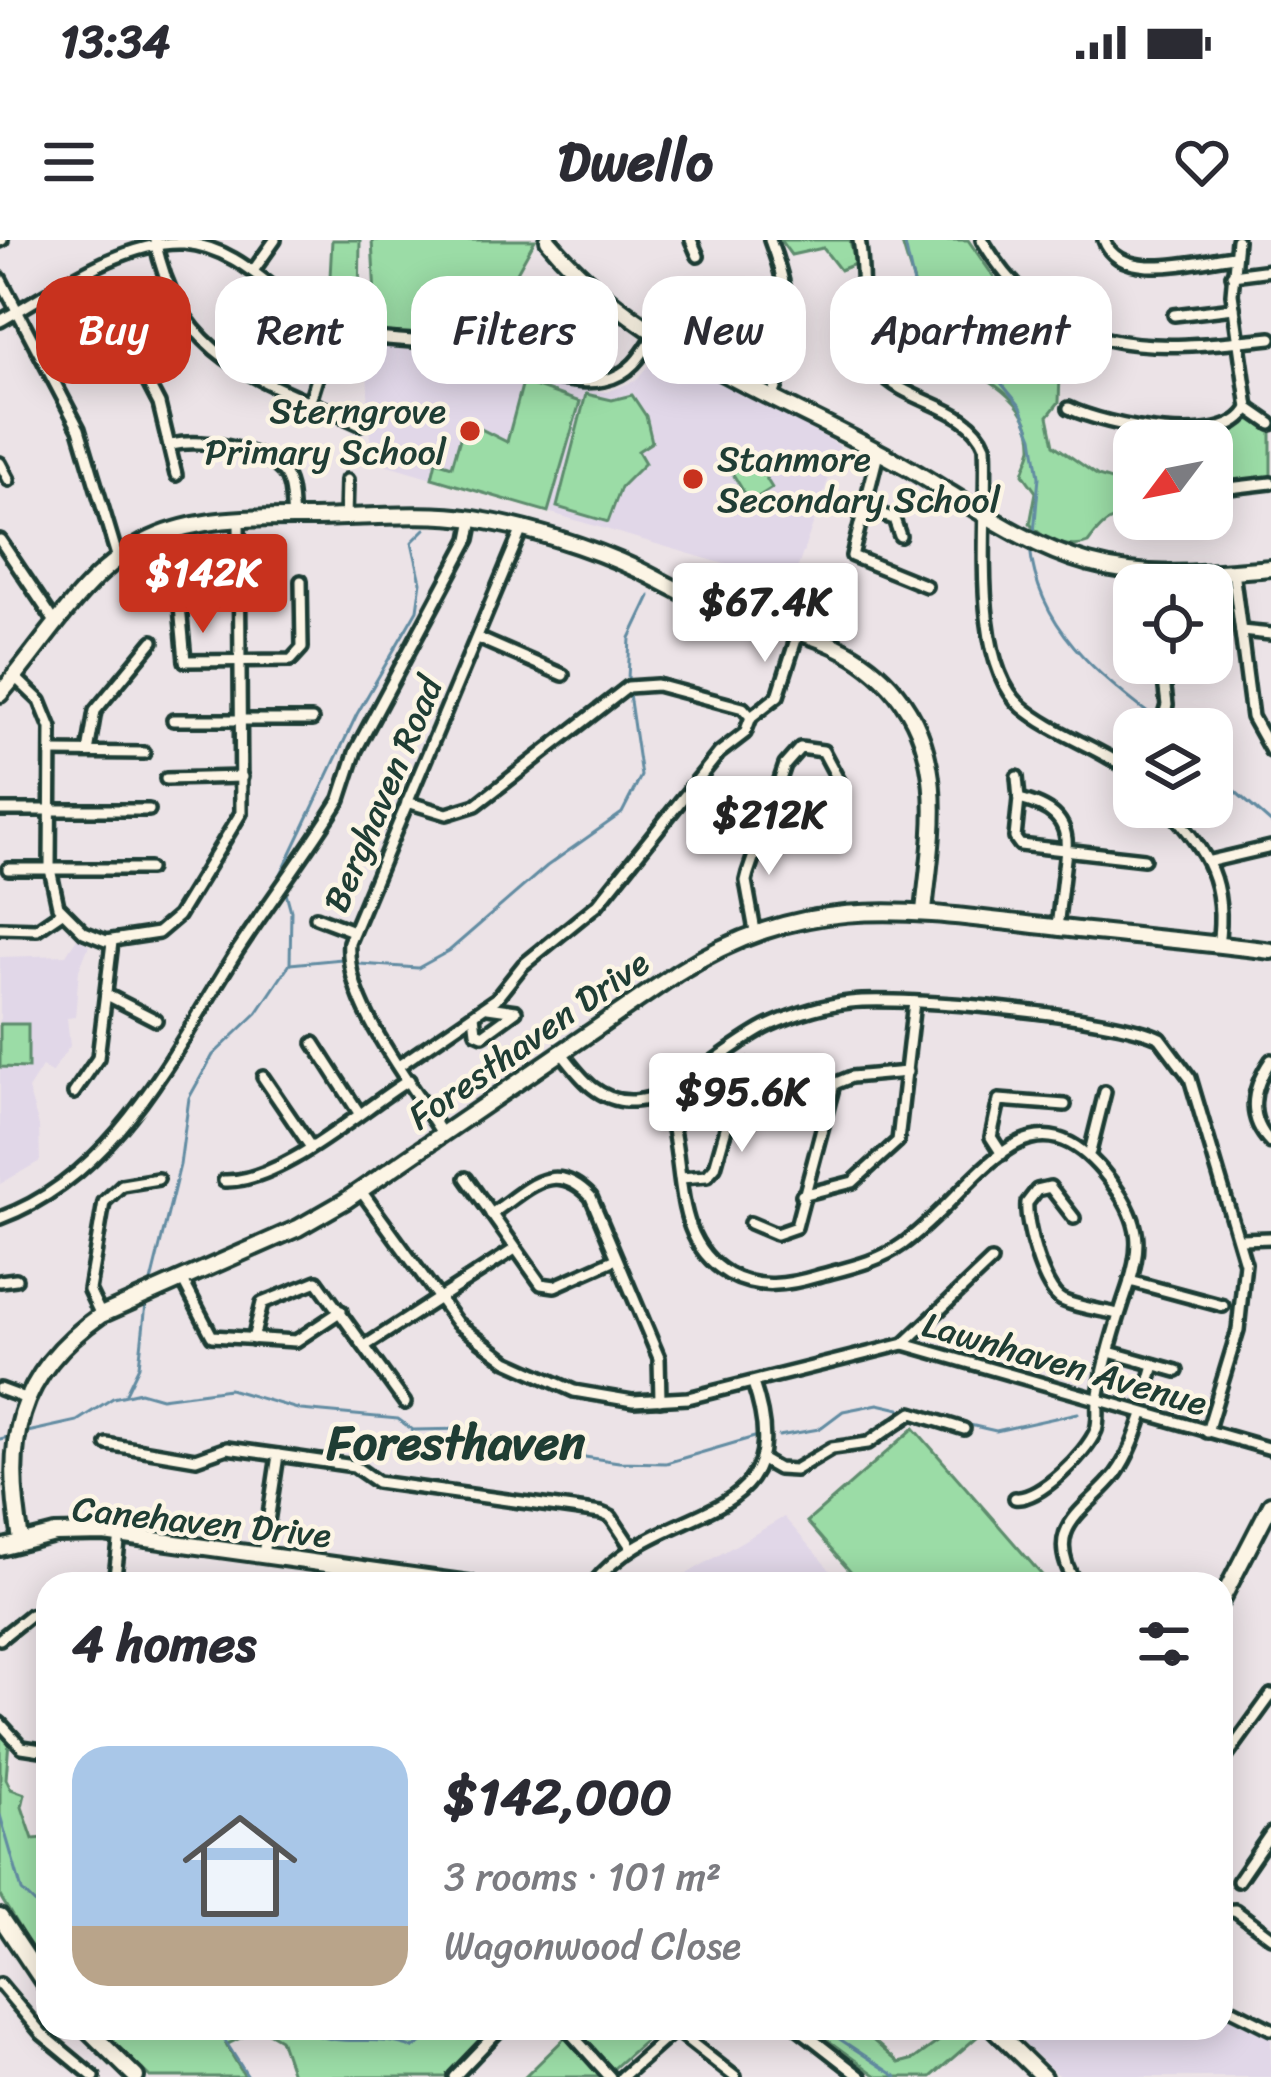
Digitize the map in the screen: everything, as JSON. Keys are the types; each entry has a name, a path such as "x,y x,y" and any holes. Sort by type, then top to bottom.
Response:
{"street":[{"path":"254,271 275,240"},
{"path":"548,240 600,292 642,322"},
{"path":"692,240 698,256"},
{"path":"770,240 790,298 792,326 773,397"},
{"path":"859,240 876,365 891,380 980,434 988,516 990,632 1001,680 1036,716 1113,759"},
{"path":"982,240 1023,292 1088,334 1154,349 1271,338"},
{"path":"1104,240 1113,256 1139,266 1234,256"},
{"path":"1238,240 1232,275 1248,408 1271,424"},
{"path":"155,242 162,282 184,319 251,378 360,424"},
{"path":"0,321 155,242 215,250 261,276"},
{"path":"1232,275 1271,270"},
{"path":"90,272 154,392 176,476"},
{"path":"0,278 79,429 118,559"},
{"path":"1174,315 1234,308"},
{"path":"387,340 455,345 591,382 627,371 642,351"},
{"path":"310,401 315,384"},
{"path":"750,384 1063,555 1113,569"},
{"path":"1069,408 1176,432 1226,427 1248,408"},
{"path":"170,445 202,441 280,469 288,482 293,518"},
{"path":"878,454 852,556 926,586"},
{"path":"0,463 9,480"},
{"path":"346,480 346,518"},
{"path":"1233,488 1271,484"},
{"path":"862,507 894,519 899,536"},
{"path":"0,694 118,559 180,528 293,518 473,519 618,561 713,606 799,631 863,659 896,692 915,722 934,788 924,911"},
{"path":"0,1218 51,1195 78,1174 138,1106 340,799 356,750 469,539 473,519"},
{"path":"15,677 45,710 52,752 50,869 62,913 84,932 112,942 150,937 178,916 238,820 242,777 239,520"},
{"name":"Berghaven Road","path":"443,1135 353,986 348,962 352,931 521,531"},
{"path":"0,540 57,626"},
{"path":"1271,568 1233,571 1252,717 1271,751"},
{"path":"178,595 184,659 291,660 301,653 301,581"},
{"path":"400,1065 485,1007 620,880 719,753 745,733 750,715 778,696 799,631"},
{"path":"1241,631 1271,634"},
{"path":"478,638 563,675"},
{"path":"88,752 94,711 153,641"},
{"path":"406,802 446,814 476,806 628,687 657,685 750,715"},
{"path":"173,720 312,720"},
{"path":"755,931 746,881 764,826 789,758 808,746 823,752 841,783 836,800 815,818 764,826"},
{"path":"52,752 144,753"},
{"path":"166,779 242,777"},
{"path":"1017,777 1016,841 1144,859"},
{"path":"1019,799 1060,818 1067,829 1057,928"},
{"path":"0,810 149,810"},
{"path":"1184,828 1211,861 1222,899 1218,945"},
{"path":"1211,861 1270,848"},
{"path":"8,869 149,869"},
{"name":"Foresthaven Drive","path":"21,1540 12,1460 27,1400 60,1348 101,1315 298,1228 362,1190 676,973 755,931 835,911 924,911 1271,952"},
{"path":"0,928 37,928 62,913"},
{"path":"316,917 352,931"},
{"path":"74,1093 98,1058 112,942"},
{"path":"107,994 156,1020"},
{"path":"561,1052 601,1094 628,1102 661,1094 746,1038 797,1015 843,1003 914,1002 1105,1023 1160,1037 1190,1078 1241,1239 1242,1313 1207,1432"},
{"path":"802,1195 853,1182 901,1137 914,1002"},
{"path":"474,1015 476,1032 483,1035 516,1011 485,1007"},
{"path":"314,1042 359,1113"},
{"path":"1271,1060 1256,1086 1254,1110 1271,1143"},
{"path":"681,1178 707,1176 715,1167 744,1065"},
{"path":"750,1223 766,1232 790,1232 835,1084 851,1076 907,1072"},
{"path":"263,1077 310,1147"},
{"path":"224,1181 248,1179 310,1147 409,1080"},
{"path":"1090,1152 1105,1092"},
{"path":"661,1094 678,1134 686,1217 707,1256 739,1279 780,1285 891,1252 1024,1139 1066,1138 1090,1152 1137,1224 1130,1281 1118,1314 1090,1441 1035,1495 1015,1498"},
{"path":"1002,1154 991,1137 999,1100 1065,1105"},
{"path":"466,1178 537,1281 547,1286 616,1259"},
{"path":"490,1214 539,1182 570,1178 591,1197 659,1358 660,1400"},
{"path":"101,1315 88,1290 104,1202 122,1185 158,1179"},
{"path":"1073,1218 1050,1187 1037,1190 1027,1204 1030,1233 1053,1292 1068,1302 1118,1314"},
{"name":"Lawnhaven Avenue","path":"362,1190 438,1301 476,1339 531,1374 586,1394 660,1400 753,1383 904,1344 1271,1449"},
{"path":"1241,1239 1271,1238"},
{"path":"365,1346 515,1250"},
{"path":"904,1344 991,1261"},
{"path":"182,1279 209,1335 299,1340 341,1310"},
{"path":"0,1281 16,1280"},
{"path":"254,1340 262,1303 310,1281 323,1285 405,1402"},
{"path":"1130,1281 1222,1306"},
{"path":"1109,1352 1177,1371"},
{"path":"1148,1386 1154,1365"},
{"path":"605,1572 631,1547 748,1487 764,1461 765,1418 753,1383"},
{"path":"0,1389 27,1400"},
{"path":"764,1461 786,1472 796,1470 832,1448 868,1443 912,1413 964,1429"},
{"path":"1072,1572 1064,1551 1066,1528 1119,1469 1143,1414"},
{"path":"107,1444 196,1459 227,1448 278,1455 354,1466 377,1482 608,1515 631,1547"},
{"path":"263,1555 278,1455"},
{"path":"1233,1578 1271,1504"},
{"name":"Canehaven Drive","path":"0,1548 21,1540 82,1532 384,1572"},
{"path":"115,1572 120,1535"},
{"path":"0,1639 36,1614"},
{"path":"1233,1747 1271,1695"},
{"path":"0,1723 22,1747 36,1749"},
{"path":"1238,1881 1271,1833"},
{"path":"1233,1910 1271,1936"},
{"path":"0,1917 36,1971"},
{"path":"0,1984 36,2027"},
{"path":"1233,2010 1271,2029"},
{"path":"49,2040 94,2077"},
{"path":"98,2040 136,2077"},
{"path":"454,2077 489,2040"},
{"path":"577,2040 610,2077"},
{"path":"622,2077 664,2040"},
{"path":"690,2040 735,2077"},
{"path":"813,2040 861,2077"},
{"path":"1005,2040 1042,2077"}],"shaded area":[{"name":"Stanmore Secondary School","path":"387,346 411,347 411,384 562,384 607,392 635,381 642,373 642,384 731,384 840,446 792,584 371,460 368,384 387,384"},
{"path":"77,938 89,945 79,970 75,1017 67,1018 70,1046 51,1073 42,1067 28,1089 39,1126 40,1161 0,1184 0,957 66,955"},
{"path":"784,1517 832,1572 690,1572"},
{"path":"1233,2019 1271,2036 1271,2077 1060,2077 1021,2040 1233,2040"}],"green space":[{"path":"332,240 360,240 359,276 330,276"},
{"path":"372,240 535,240 518,276 411,276 411,335 387,334 387,276 374,276"},
{"path":"780,240 850,240 855,264 840,270 823,248 791,255"},
{"path":"901,240 968,240 993,276 912,276"},
{"path":"522,384 580,402 548,512 432,478 436,461 452,466 465,421 507,442"},
{"path":"993,384 1060,384 1059,402 1048,416 1054,445 1098,476 1113,481 1113,520 1088,543 1065,545 1030,524 1036,492 1023,474 1032,447 1029,426"},
{"path":"586,394 612,400 632,395 646,416 652,442 638,451 645,463 621,487 608,522 557,507"},
{"path":"1252,419 1271,432 1271,479 1233,484 1233,428"},
{"path":"750,452 772,488 750,502 728,466"},
{"path":"0,1024 28,1024 28,1068 0,1067"},
{"path":"914,1428 1039,1572 851,1572 807,1522"},
{"path":"0,1729 9,1741 6,1779 11,1789 25,1794 22,1807 36,1839 36,1956 0,1896"},
{"path":"111,2040 236,2040 226,2045 245,2077 150,2077"},
{"path":"280,2040 481,2040 447,2077 293,2077"},
{"path":"563,2040 646,2040 604,2077 525,2077"},
{"path":"827,2040 873,2040 899,2063 914,2059 940,2040 974,2040 931,2077 878,2077"}],"waterway":[{"path":"904,240 918,303 939,308 1021,407 1033,437 1039,477 1034,533"},
{"path":"290,964 291,911 281,874 357,714 417,610 421,582 412,542 425,529"},
{"path":"1030,547 1035,576 1058,625 1093,666 1142,708"},
{"path":"628,679 630,638 650,596"},
{"path":"360,964 418,968 449,951 547,866 622,813 641,776 629,694"},
{"path":"1233,790 1271,823"},
{"path":"150,1286 180,1165 189,1098 213,1055 257,1013 290,964 342,959"},
{"path":"126,1393 139,1366 146,1304"},
{"path":"23,1433 77,1421 113,1398 140,1392 161,1398 229,1389 301,1410 398,1419 413,1430 467,1429 523,1448 619,1462 666,1463 758,1436"},
{"path":"779,1436 819,1429 843,1411 878,1404 996,1431 1078,1413"},
{"path":"0,1439 8,1437"},
{"path":"0,1815 22,1891 36,1904"},
{"path":"225,2040 248,2077"},
{"path":"344,2040 385,2041 413,2048 425,2040"},
{"path":"841,2040 897,2077"}],"place":[{"name":"Sterngrove Primary School","path":"470,431"},
{"name":"Stanmore Secondary School","path":"693,479"}],"district":[{"name":"Foresthaven","path":"456,1442"}]}
